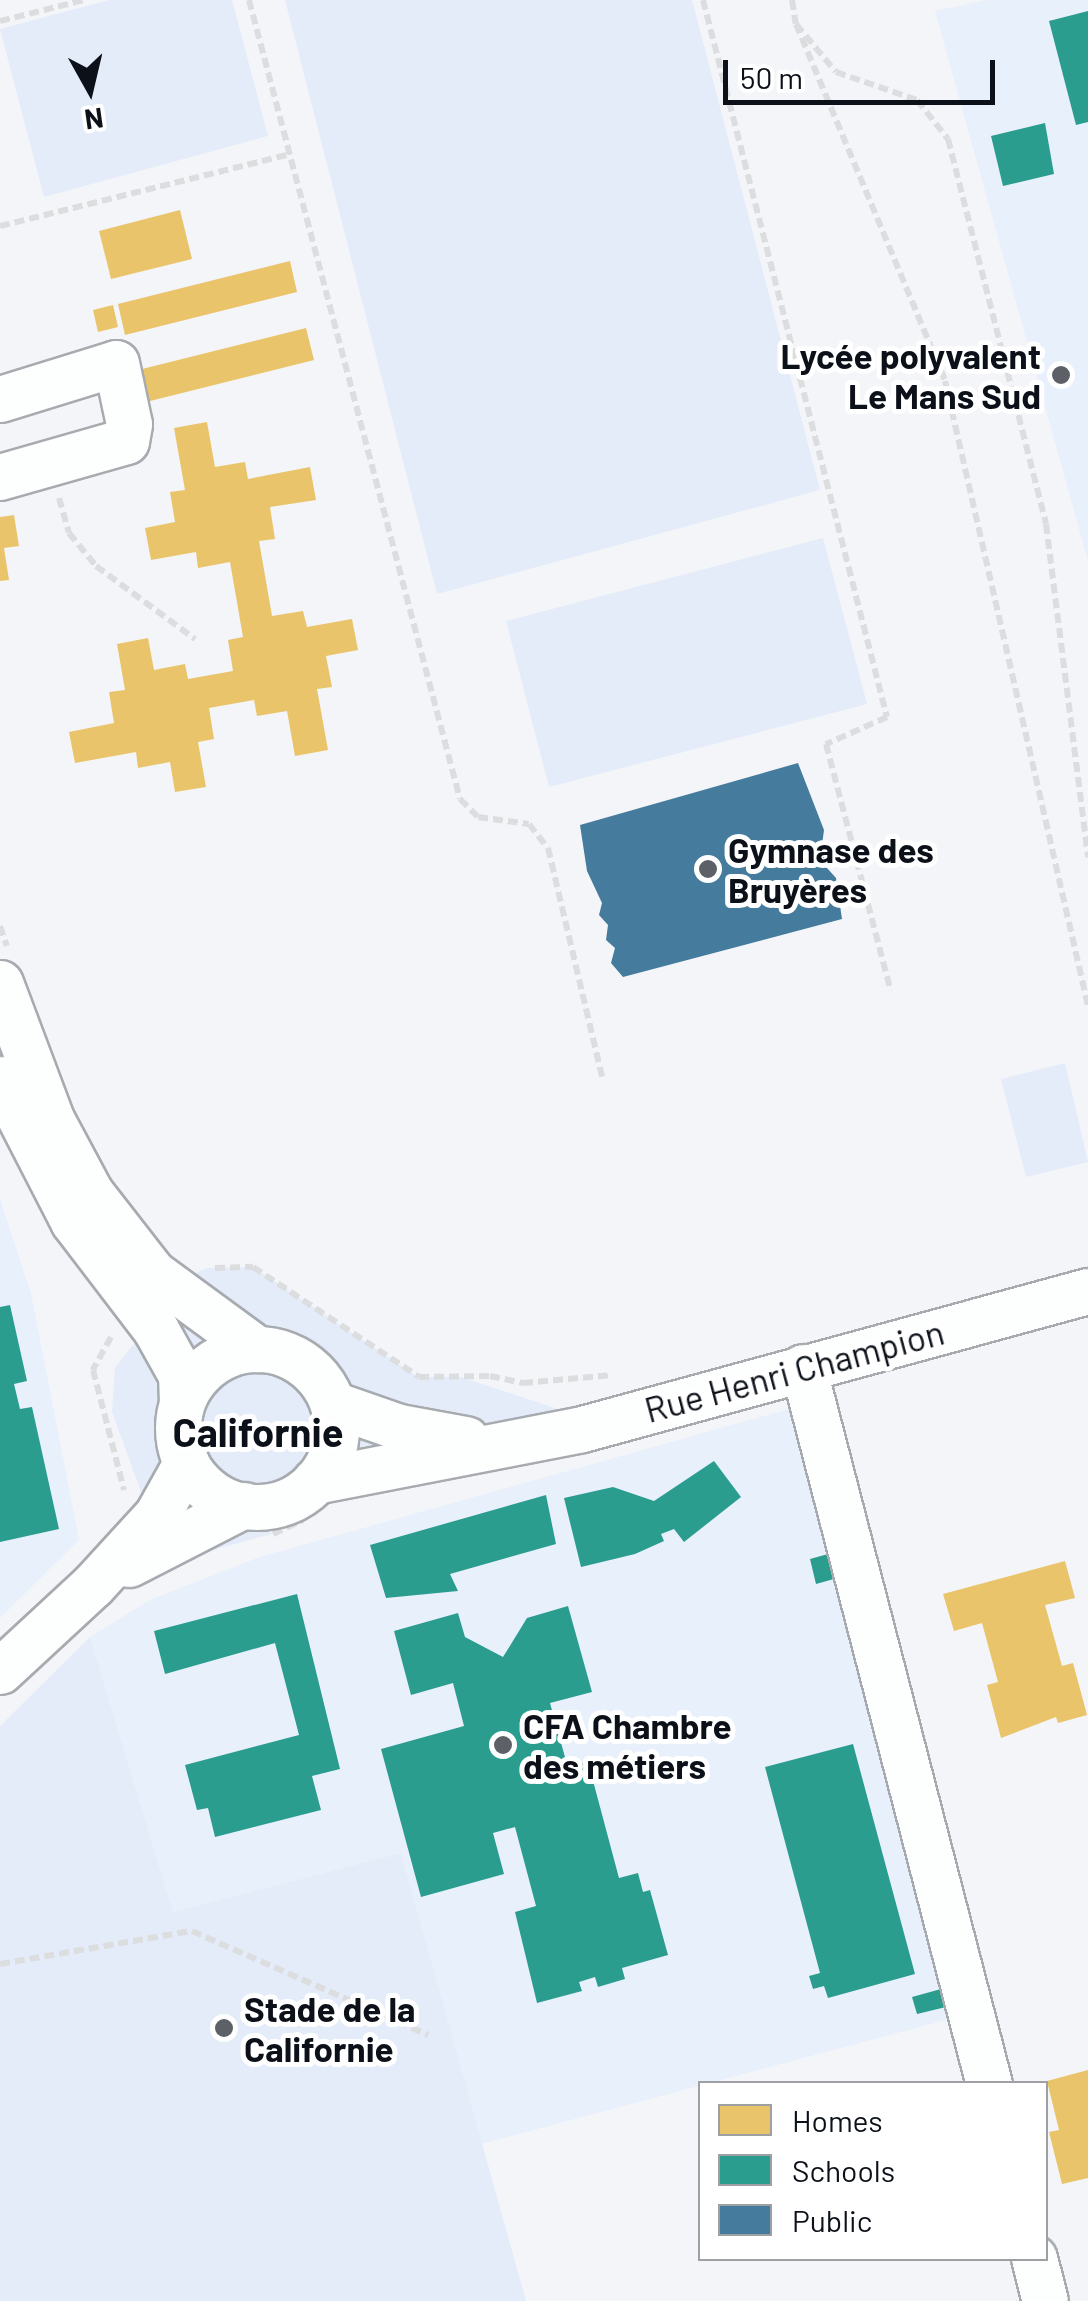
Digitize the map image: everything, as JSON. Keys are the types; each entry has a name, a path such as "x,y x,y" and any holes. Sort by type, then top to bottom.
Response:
{"street":[{"path":"0,398 116,363 129,424 126,441 0,477"},
{"path":"0,983 52,1121 155,1299 181,1375 178,1431 186,1463 210,1491 250,1522"},
{"path":"0,1079 73,1221 155,1299 257,1348 301,1362 333,1404 333,1447 314,1497 279,1504 250,1522 177,1535 93,1586"},
{"name":"Rue Henri Champion","path":"314,1497 1088,1292"},
{"path":"182,1402 212,1363 257,1348"},
{"path":"803,1367 988,2081"},
{"name":"Rue Henri Champion","path":"333,1404 399,1427 500,1446"},
{"path":"0,1671 93,1586 156,1515 186,1463"},
{"path":"1035,2261 1045,2301"}],"path":[{"path":"0,21 84,0"},
{"path":"250,0 460,799 478,817 529,824 548,848 602,1077"},
{"path":"702,0 887,716 826,744 891,991"},
{"path":"792,0 796,24 945,381 1088,1006"},
{"path":"796,24 836,72 917,100 948,140 1046,524 1088,857"},
{"path":"0,226 290,154"},
{"path":"50,463 69,533 96,566 195,639"},
{"path":"126,1510 119,1454 93,1370 110,1337 155,1299 206,1268 253,1267 418,1377 490,1376 523,1383 619,1373"},
{"path":"250,1522 314,1497"},
{"path":"0,1964 192,1931 428,2035"}],"shaded area":[{"path":"109,0 232,0 268,136 44,197 0,29"},
{"path":"285,0 692,0 820,490 437,594"},
{"name":"Lycée polyvalent Le Mans Sud","path":"987,0 1088,0 1088,561 935,11"},
{"path":"823,538 867,704 549,787 506,621"},
{"path":"1065,1063 1088,1162 1026,1177 1001,1079"},
{"path":"0,1199 31,1294 79,1540 0,1618"},
{"path":"253,1267 418,1377 461,1377 561,1410 500,1446 331,1457 335,1418 312,1371 270,1350 234,1352 200,1373 178,1418 179,1443 197,1480 244,1529 275,1533 194,1555 144,1500 112,1412 115,1368 132,1346 192,1305 185,1278 207,1268"},
{"path":"257,1370 279,1374 297,1387 310,1405 314,1427 310,1449 297,1467 279,1480 257,1484 235,1480 217,1467 204,1449 200,1427 204,1405 217,1387 235,1374"},
{"name":"CFA Chambre des métiers","path":"793,1408 957,2017 717,2081 698,2081 698,2086 481,2144 401,1853 173,1912 90,1637 150,1600 260,1557"},
{"name":"Stade de la Californie","path":"90,1637 173,1912 401,1853 526,2301 0,2301 0,1726"}],"building: Homes":[{"path":"180,210 192,259 111,279 99,231"},
{"path":"290,261 297,292 125,335 118,304"},
{"path":"113,305 118,327 98,332 93,310"},
{"path":"306,328 314,360 142,403 134,371"},
{"path":"207,422 215,467 245,462 248,479 310,467 316,500 270,507 275,539 259,541 272,616 303,611 307,627 352,619 358,650 326,656 332,687 317,689 328,750 295,756 287,711 257,716 254,700 209,708 214,739 198,742 206,787 175,792 170,762 138,768 136,752 75,763 69,732 114,723 109,692 125,690 117,644 148,638 154,670 185,664 188,679 233,671 228,640 243,637 230,562 198,568 196,552 151,560 145,528 175,522 170,492 185,490 174,428"},
{"path":"14,515 19,546 4,548 9,580 0,581 0,517"},
{"path":"1065,1561 1075,1598 1045,1605 1062,1666 1073,1663 1087,1715 1058,1723 1056,1717 1001,1738 987,1685 998,1682 982,1623 954,1631 943,1594"},
{"path":"1088,2070 1088,2178 1062,2184 1049,2132 1059,2130 1047,2081"}],"building: Schools":[{"path":"1088,11 1088,122 1076,125 1049,21"},
{"path":"1045,123 1054,174 1003,186 991,136"},
{"path":"10,1305 27,1381 14,1384 20,1409 32,1407 59,1529 0,1542 0,1307"},
{"path":"714,1461 741,1497 684,1542 674,1529 661,1534 664,1541 635,1554 581,1567 564,1498 613,1487 654,1501"},
{"path":"546,1495 556,1544 450,1574 458,1591 386,1598 370,1545"},
{"path":"828,1554 834,1579 816,1584 810,1559"},
{"path":"297,1594 340,1769 312,1776 321,1810 215,1837 208,1808 197,1810 185,1765 299,1735 275,1643 165,1674 154,1631"},
{"path":"568,1606 592,1692 550,1703 568,1768 588,1762 619,1878 638,1873 643,1892 650,1890 668,1955 622,1968 625,1979 598,1987 595,1977 579,1982 582,1991 537,2003 515,1912 536,1906 515,1827 493,1833 504,1874 421,1897 381,1749 464,1726 453,1683 411,1695 394,1631 458,1613 465,1637 503,1657 527,1618"},
{"path":"853,1744 915,1974 828,1998 824,1986 813,1989 809,1976 820,1973 765,1767"},
{"path":"941,1989 946,2007 917,2014 912,1997"}],"building: Public":[{"name":"Gymnase des Bruyères","path":"798,763 824,830 822,845 831,855 827,868 836,878 842,919 623,977 611,963 615,948 606,940 608,925 599,915 602,903 587,871 580,825"}],"place":[{"name":"Lycée polyvalent Le Mans Sud","path":"1061,375"},
{"name":"Gymnase des Bruyères","path":"708,869"},
{"name":"CFA Chambre des métiers","path":"503,1745"},
{"name":"Stade de la Californie","path":"224,2028"}],"district":[{"name":"Californie","path":"258,1431"}]}
